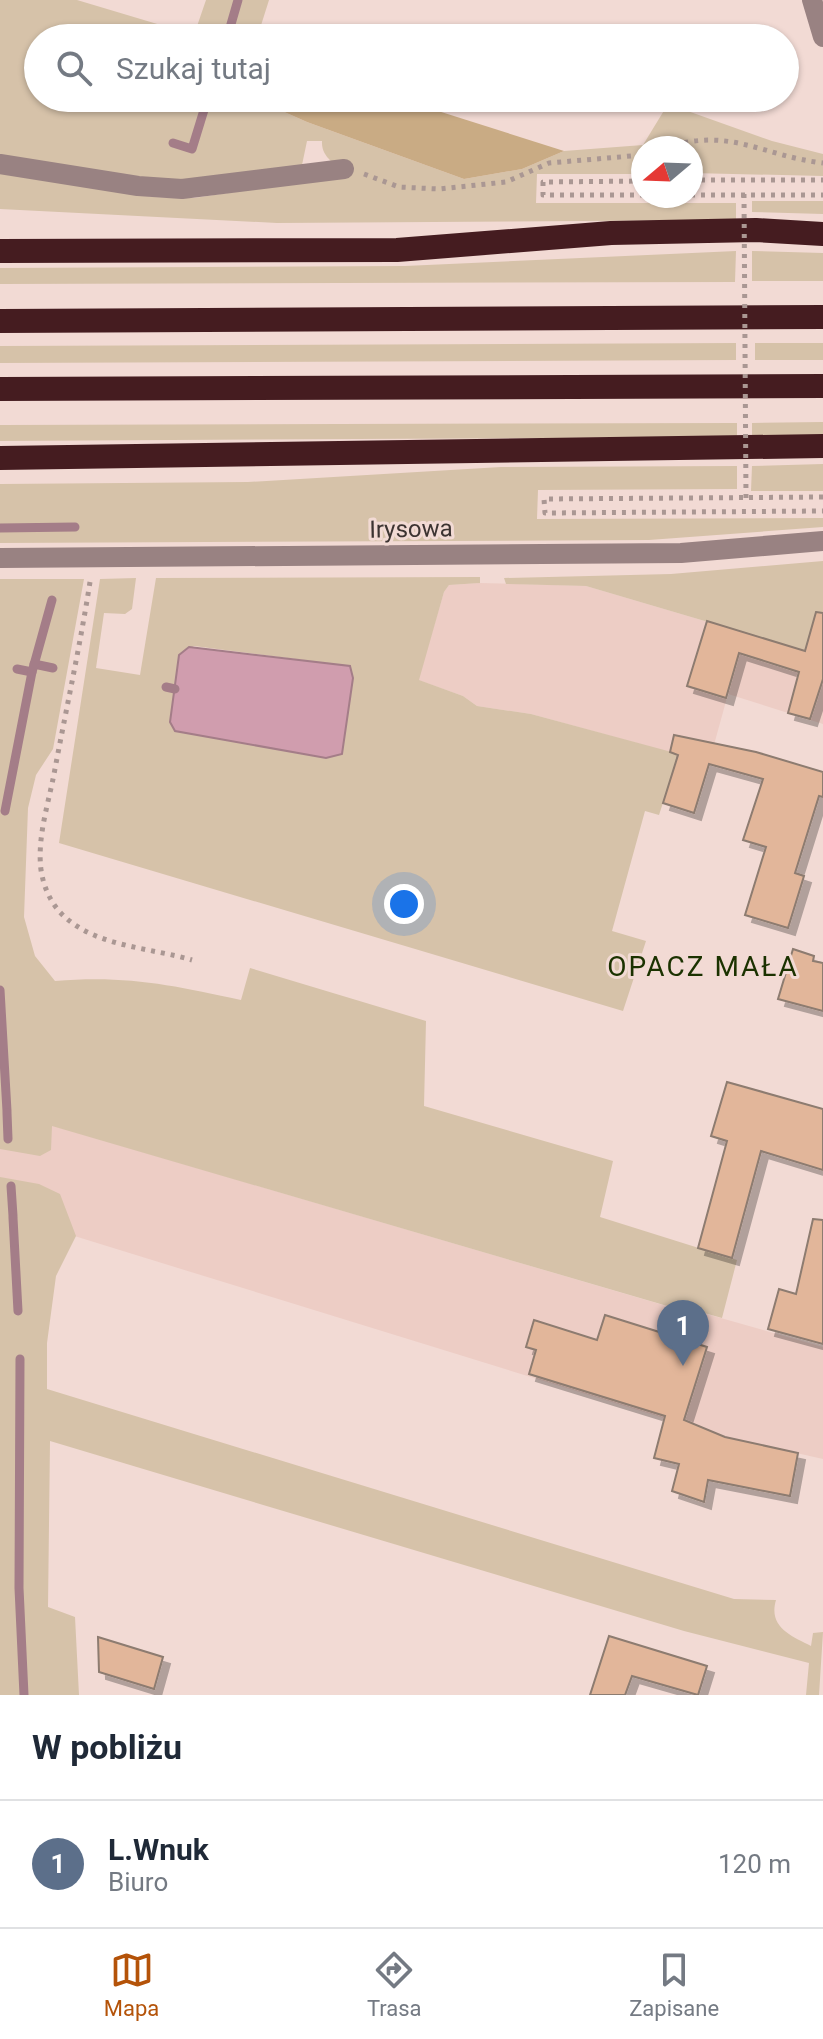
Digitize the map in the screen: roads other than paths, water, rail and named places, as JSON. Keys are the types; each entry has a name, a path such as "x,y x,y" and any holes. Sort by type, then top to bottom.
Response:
{"highway":[{"path":"0,251 397,250 611,233 756,230 823,234"},
{"path":"0,321 823,317"},
{"path":"0,389 823,386"},
{"path":"0,458 823,446"}],"street":[{"path":"812,0 823,37"},
{"path":"0,164 138,186 182,189 344,169"},
{"name":"Irysowa","path":"0,558 681,553 823,541"}],"waterway":[{"path":"231,24 238,0"},
{"path":"173,143 192,149 203,112"},
{"path":"0,528 75,527"},
{"path":"5,811 32,672 52,600"},
{"path":"34,664 53,668"},
{"path":"17,669 32,672"},
{"path":"166,687 175,689"},
{"path":"0,990 7,1111"},
{"path":"7,1113 8,1139"},
{"path":"11,1186 13,1216"},
{"path":"13,1218 18,1311"},
{"path":"20,1359 19,1588 24,1695"}],"place":[{"name":"L.Wnuk","path":"683,1366"}],"district":[{"name":"OPACZ MAŁA","path":"703,966"}]}
